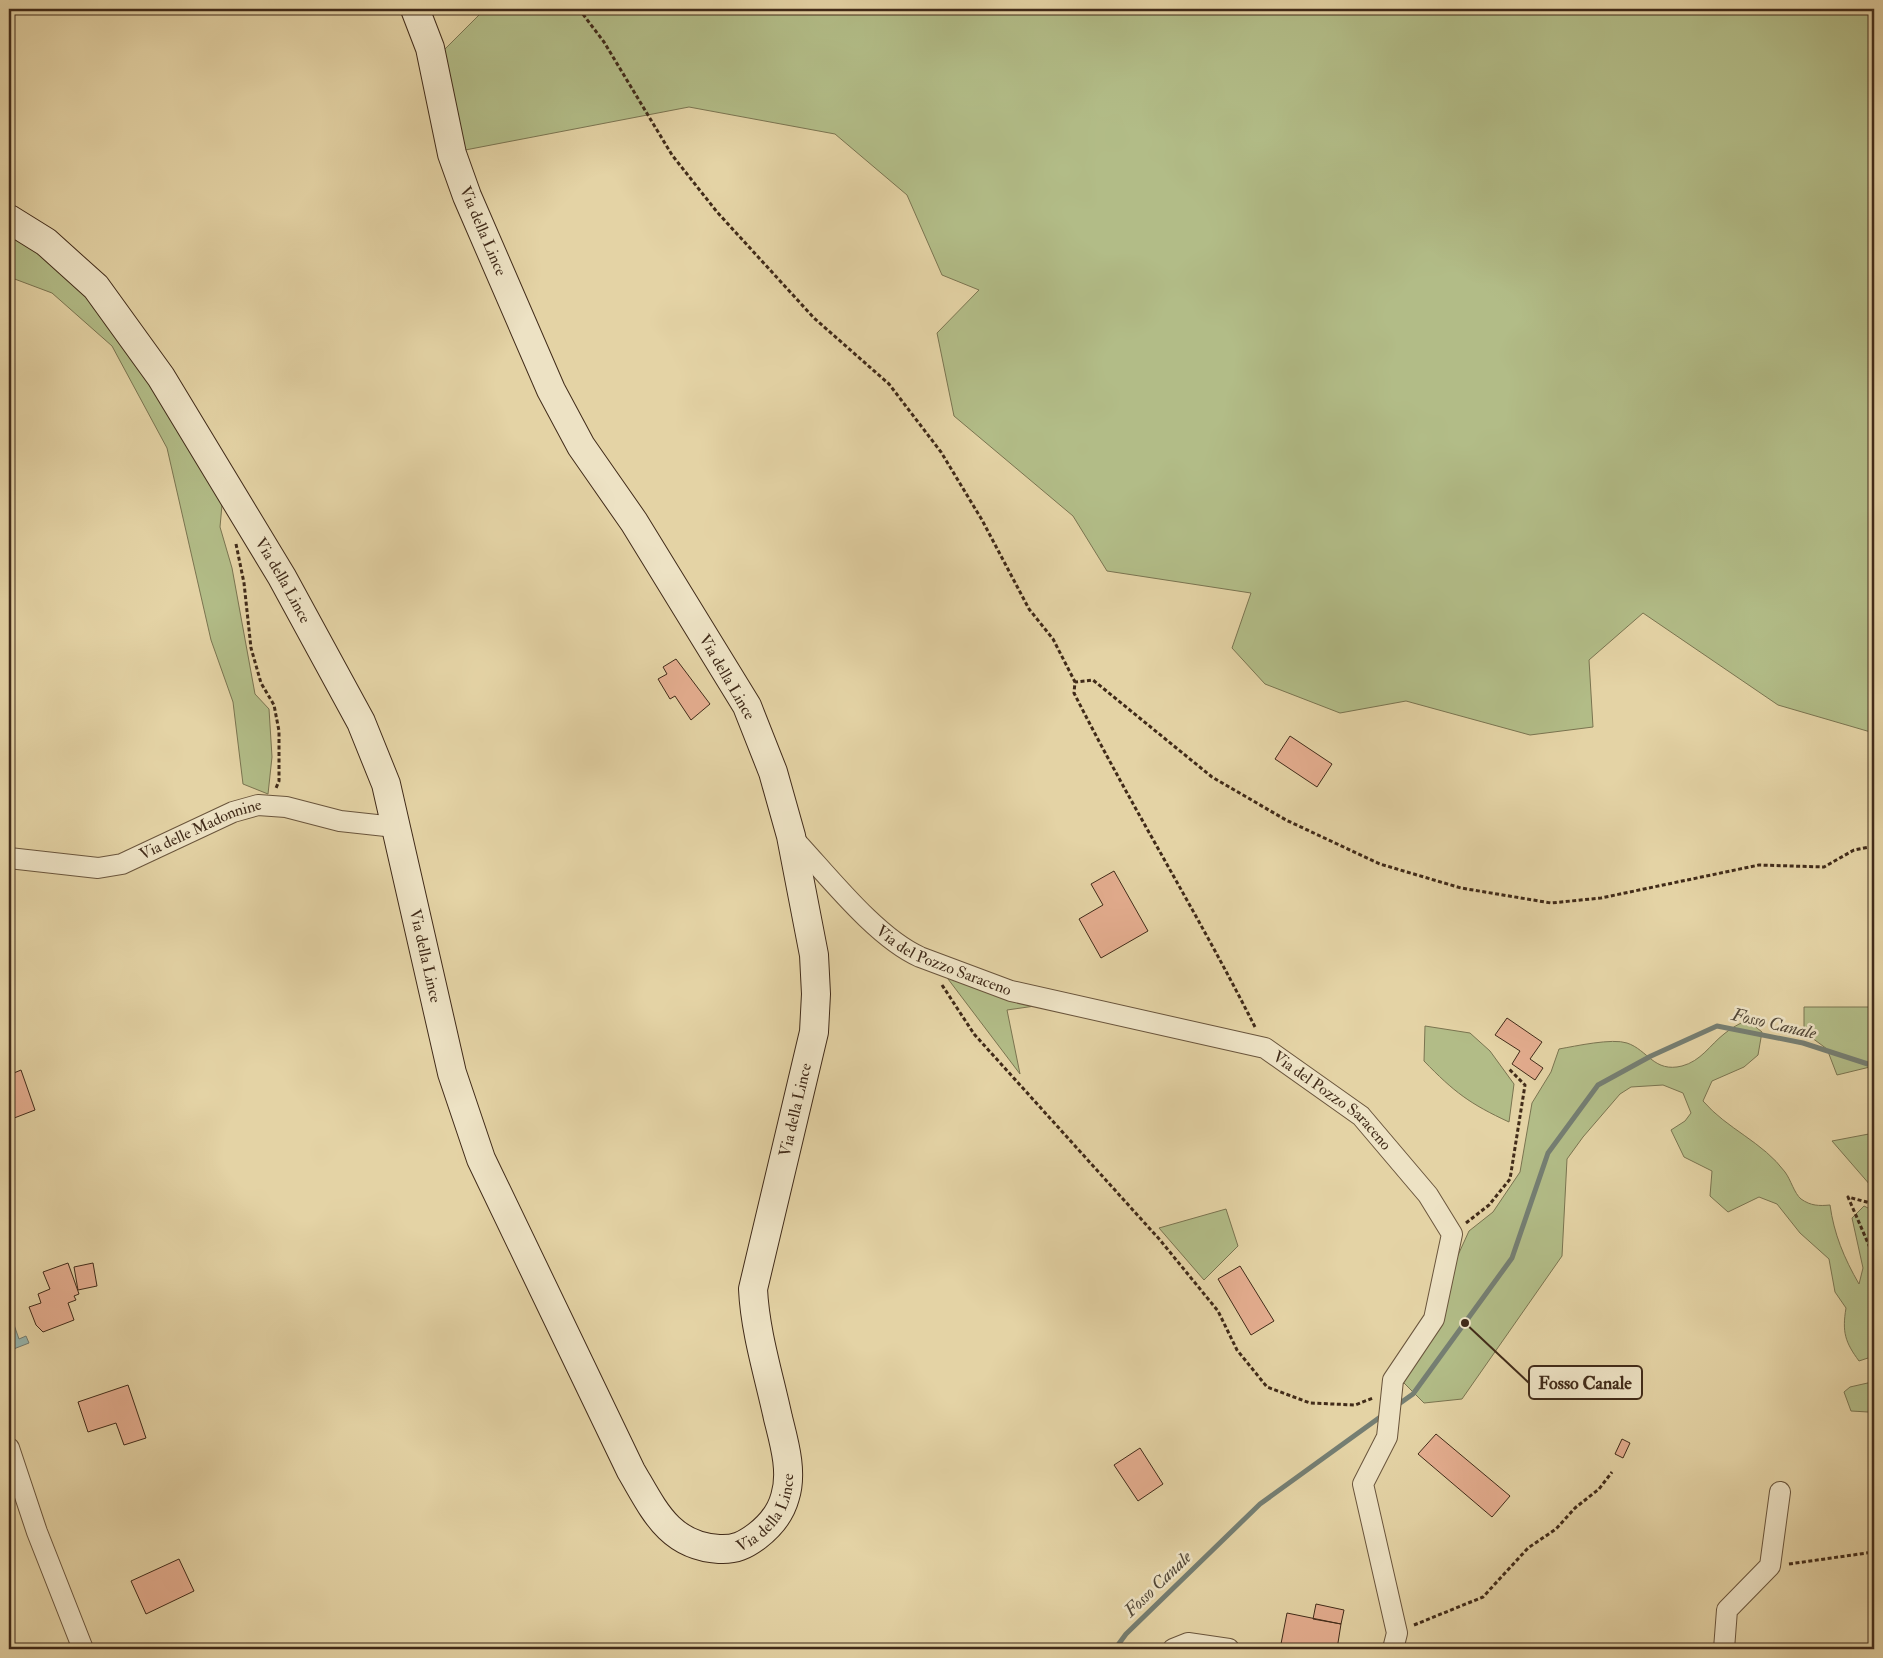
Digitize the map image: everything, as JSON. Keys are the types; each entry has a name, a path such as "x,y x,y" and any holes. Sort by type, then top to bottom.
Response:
{"street":[{"name":"Via della Lince","path":"9,219 46,242 96,287 161,378 282,577 361,722 386,784 452,1073 481,1159 631,1471 656,1514 683,1541 700,1547 732,1550 747,1543 760,1534 776,1516 786,1496 788,1473 785,1445 754,1312 753,1288 814,1032 816,994 814,955 791,836 773,772 747,706 634,522 581,446 551,390 464,188 452,154 430,48 414,9"},
{"name":"Via delle Madonnine","path":"9,858 98,868 122,864 233,812 258,805 286,807 340,821 395,827"},
{"name":"Via del Pozzo Saraceno","path":"791,836 878,929 909,952 920,957 1011,992 1265,1048 1361,1116 1428,1195 1452,1234"},
{"path":"1395,1641 1363,1484 1387,1438 1393,1380 1434,1319 1452,1234"},
{"path":"9,1448 37,1532 83,1649"},
{"path":"1724,1649 1727,1610 1770,1566 1780,1492"},
{"path":"1173,1649 1188,1643 1229,1649"}],"path":[{"path":"579,9 604,42 672,155 716,212 814,318 889,384 941,452 982,520 1029,610 1053,639 1075,682 1074,693 1113,770 1224,966 1265,1048"},
{"path":"234,535 244,583 251,648 261,683 274,705 279,731 279,781 270,806"},
{"path":"1075,682 1093,680 1220,782 1286,820 1380,864 1460,888 1551,903 1601,898 1759,865 1824,866 1854,850 1874,846"},
{"path":"920,957 944,987 974,1034 1160,1240 1218,1311 1238,1350 1267,1387 1310,1403 1355,1406 1392,1389"},
{"path":"1452,1234 1488,1205 1510,1179 1525,1085 1509,1069"},
{"path":"1874,1204 1848,1197 1874,1257"},
{"path":"1395,1641 1483,1597 1528,1548 1556,1529 1574,1508 1599,1489 1612,1472"},
{"path":"1770,1566 1874,1552"}],"green space":[{"path":"485,9 1874,9 1874,733 1778,705 1643,613 1589,660 1593,727 1530,735 1406,701 1340,713 1265,684 1232,648 1251,593 1107,571 1073,516 954,416 937,333 979,290 942,275 907,195 835,134 689,107 460,151 443,51"},
{"path":"9,228 87,290 223,494 220,527 232,568 255,694 269,709 272,757 268,794 243,784 233,702 211,640 167,448 112,346 52,293 12,278 9,274"},
{"path":"945,975 1035,1006 1007,1010 1020,1074"},
{"path":"1804,1007 1874,1007 1874,1066 1837,1075 1827,1049 1804,1032"},
{"path":"1747,1020 1762,1032 1758,1055 1744,1067 1712,1081 1703,1101 1723,1120 1776,1161 1801,1199 1815,1205 1830,1205 1840,1246 1859,1284 1863,1268 1852,1218 1864,1206 1874,1211 1874,1356 1859,1361 1854,1354 1846,1336 1844,1324 1846,1308 1835,1292 1829,1259 1800,1233 1777,1204 1759,1197 1728,1212 1710,1196 1712,1171 1684,1157 1671,1130 1685,1121 1691,1113 1683,1093 1663,1085 1631,1087 1620,1094 1583,1137 1567,1159 1562,1256 1462,1399 1424,1403 1401,1380 1469,1231 1493,1212 1520,1172 1532,1103 1551,1072 1559,1049 1594,1043 1620,1042 1634,1046 1658,1064 1672,1067 1682,1066 1695,1060 1719,1038"},
{"path":"1425,1026 1470,1033 1490,1051 1514,1084 1509,1122 1463,1096 1444,1081 1424,1061"},
{"path":"1874,1133 1874,1186 1871,1186 1832,1141"},
{"path":"1226,1209 1238,1246 1204,1280 1159,1228"},
{"path":"1874,1377 1874,1406 1868,1412 1851,1411 1844,1392 1850,1387 1872,1382"}],"water":[{"path":"13,1322 19,1339 26,1336 29,1343 11,1350 9,1324"}],"building":[{"path":"676,659 710,704 691,720 675,696 670,699 658,679 667,674 663,667"},
{"path":"1290,736 1332,764 1317,787 1275,759"},
{"path":"1114,871 1148,931 1101,958 1079,919 1103,905 1091,884"},
{"path":"1507,1018 1542,1042 1530,1059 1543,1068 1535,1080 1512,1064 1520,1051 1495,1035"},
{"path":"21,1070 35,1110 9,1120 9,1075"},
{"path":"68,1263 79,1294 74,1296 76,1300 68,1303 74,1320 43,1332 36,1325 29,1307 41,1303 38,1294 50,1289 43,1272"},
{"path":"93,1263 97,1286 78,1290 74,1267"},
{"path":"1240,1266 1274,1321 1251,1335 1218,1279"},
{"path":"128,1385 146,1438 124,1445 116,1423 88,1432 78,1402"},
{"path":"1436,1434 1510,1496 1492,1517 1418,1454"},
{"path":"1622,1439 1630,1443 1623,1458 1615,1454"},
{"path":"1140,1448 1163,1484 1138,1501 1114,1465"},
{"path":"179,1559 194,1591 146,1614 131,1581"},
{"path":"1316,1604 1344,1610 1341,1624 1313,1619"},
{"path":"1287,1613 1341,1624 1337,1649 1280,1649"}],"waterway":[{"name":"Fosso Canale","path":"1396,1406 1413,1394 1512,1258 1548,1153 1598,1085 1651,1056 1717,1026 1803,1043 1874,1066"},
{"name":"Fosso Canale","path":"1115,1649 1126,1634 1260,1504 1383,1415"}],"place":[{"name":"Fosso Canale","path":"1465,1323"}]}
